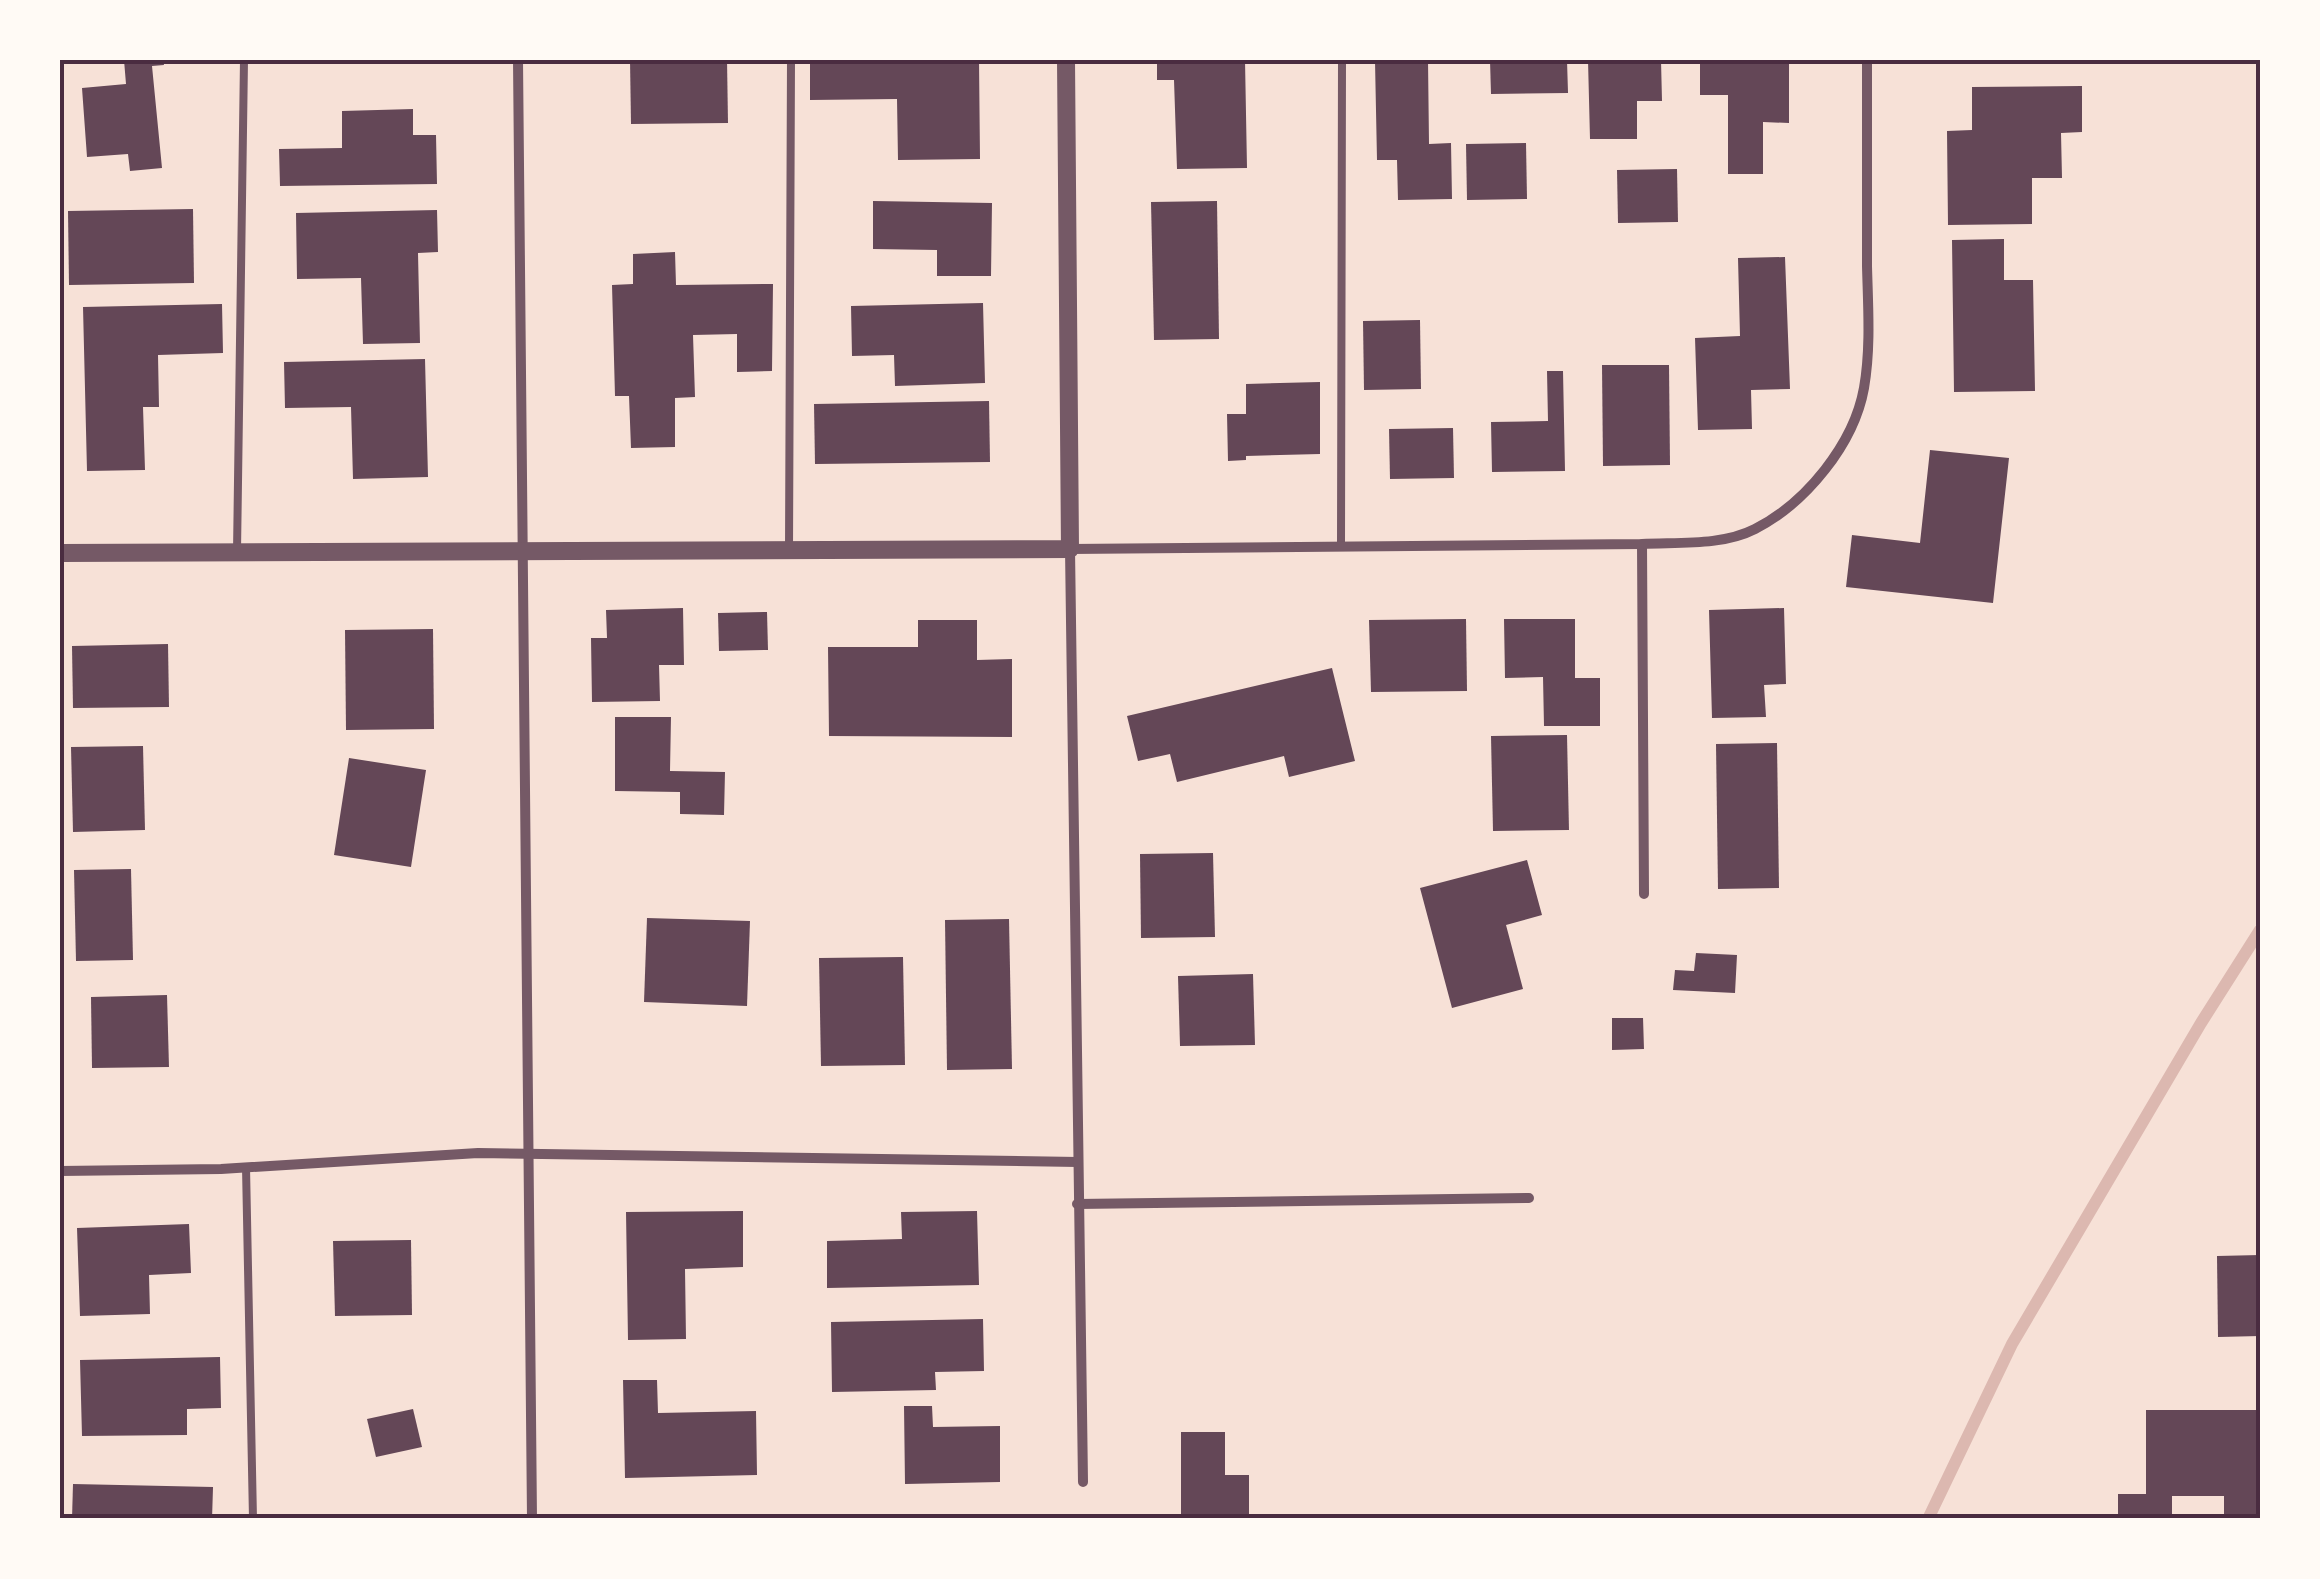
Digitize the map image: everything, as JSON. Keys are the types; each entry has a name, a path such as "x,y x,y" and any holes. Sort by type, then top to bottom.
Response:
{"street":[{"path":"518,60 532,1519"},
{"path":"1066,60 1083,1482"},
{"path":"60,553 1642,544 1715,540 1753,530 1783,510 1826,466 1851,428 1864,390 1868,342 1866,60"},
{"path":"1642,544 1644,894"},
{"path":"60,1172 246,1168 478,1153 1078,1162"},
{"path":"1078,1204 1529,1198"}],"lane":[{"path":"237,552 244,60"},
{"path":"789,550 790,60"},
{"path":"1341,545 1342,60"},
{"path":"246,1168 252,1519"}],"building":[{"path":"124,60 163,60 164,65 152,66 162,168 130,171 128,154 87,157 82,88 126,84"},
{"path":"630,60 727,60 728,123 631,124"},
{"path":"810,60 979,60 980,159 898,160 897,99 810,100"},
{"path":"1157,60 1245,60 1247,168 1177,169 1174,80 1157,80"},
{"path":"1428,60 1429,144 1451,143 1452,199 1398,200 1397,160 1377,160 1375,61"},
{"path":"1490,60 1567,60 1568,93 1491,94"},
{"path":"1588,60 1661,60 1662,101 1637,101 1637,139 1590,139"},
{"path":"1700,60 1789,60 1789,123 1763,122 1763,174 1728,174 1728,95 1700,95"},
{"path":"1951,60 2016,60 2016,63 1951,64"},
{"path":"2082,86 2082,132 2061,133 2062,178 2032,178 2032,224 1948,225 1947,131 1972,130 1972,87"},
{"path":"413,109 413,135 436,135 437,184 280,186 279,149 342,148 342,111"},
{"path":"1526,143 1527,199 1467,200 1466,144"},
{"path":"1677,169 1678,222 1618,223 1617,170"},
{"path":"873,201 992,203 991,276 937,276 937,250 873,249"},
{"path":"1217,201 1219,339 1154,340 1151,202"},
{"path":"193,209 194,283 69,285 68,211"},
{"path":"437,210 438,252 418,253 420,343 363,344 361,278 297,279 296,213"},
{"path":"2004,239 2004,280 2033,280 2035,391 1954,392 1952,240"},
{"path":"675,252 676,285 773,284 772,371 737,372 737,334 693,335 695,397 675,398 675,447 631,448 629,396 615,396 612,285 633,284 633,254"},
{"path":"1785,257 1790,389 1751,390 1752,429 1698,430 1695,338 1740,336 1738,258"},
{"path":"983,303 985,383 895,386 894,355 852,356 851,306"},
{"path":"222,304 223,353 158,355 159,407 143,407 145,470 87,471 83,307"},
{"path":"1420,320 1421,389 1364,390 1363,321"},
{"path":"425,359 428,477 353,479 351,407 285,408 284,362"},
{"path":"1602,365 1669,365 1670,465 1603,466"},
{"path":"1547,371 1563,371 1565,471 1492,472 1491,422 1548,421"},
{"path":"1320,382 1320,454 1246,456 1246,460 1228,461 1227,414 1246,414 1246,384"},
{"path":"989,401 990,462 815,464 814,404"},
{"path":"1453,428 1454,478 1390,479 1389,429"},
{"path":"1930,450 2009,458 1993,603 1846,587 1852,535 1920,543"},
{"path":"683,608 684,665 659,665 660,701 592,702 591,638 607,638 606,610"},
{"path":"1784,608 1786,684 1764,685 1766,717 1712,718 1709,610"},
{"path":"767,612 768,650 719,651 718,613"},
{"path":"1466,619 1467,691 1371,692 1369,620"},
{"path":"1504,619 1575,619 1575,678 1600,678 1600,726 1544,726 1543,677 1505,678"},
{"path":"918,620 977,620 977,660 1012,659 1012,737 829,736 828,647 918,647"},
{"path":"433,629 434,729 346,730 345,630"},
{"path":"168,644 169,707 73,708 72,646"},
{"path":"1332,668 1355,761 1289,777 1284,756 1177,782 1170,754 1138,761 1127,716"},
{"path":"615,717 671,717 670,771 725,772 724,815 680,814 680,792 615,791"},
{"path":"1567,735 1569,830 1493,831 1491,736"},
{"path":"1777,743 1779,888 1718,889 1716,744"},
{"path":"143,746 145,830 73,832 71,747"},
{"path":"349,758 426,770 411,867 334,855"},
{"path":"1213,853 1215,937 1141,938 1140,854"},
{"path":"1527,860 1542,915 1506,925 1523,989 1452,1008 1420,888"},
{"path":"131,869 133,960 76,961 74,870"},
{"path":"647,918 750,921 747,1006 644,1002"},
{"path":"1009,919 1012,1069 947,1070 945,920"},
{"path":"1696,953 1737,955 1735,993 1673,990 1675,970 1694,971"},
{"path":"903,957 905,1065 821,1066 819,958"},
{"path":"1253,974 1255,1045 1180,1046 1178,976"},
{"path":"167,995 169,1067 92,1068 91,997"},
{"path":"1612,1018 1643,1018 1644,1049 1612,1050"},
{"path":"743,1211 743,1267 685,1269 686,1339 628,1340 626,1212"},
{"path":"977,1211 979,1285 827,1288 827,1241 902,1239 901,1212"},
{"path":"189,1224 191,1273 149,1275 150,1314 80,1316 77,1228"},
{"path":"411,1240 412,1315 335,1316 333,1241"},
{"path":"2260,1255 2260,1336 2218,1337 2217,1256"},
{"path":"983,1319 984,1371 935,1372 936,1390 832,1392 831,1322"},
{"path":"220,1357 221,1408 187,1409 187,1435 82,1436 80,1360"},
{"path":"623,1380 657,1380 658,1413 756,1411 757,1475 625,1478"},
{"path":"904,1406 932,1406 933,1427 1000,1426 1000,1482 905,1484"},
{"path":"413,1409 422,1447 376,1457 367,1419"},
{"path":"2146,1410 2260,1410 2260,1519 2224,1519 2224,1496 2172,1496 2172,1519 2118,1519 2118,1494 2146,1494"},
{"path":"1181,1432 1225,1432 1225,1475 1249,1475 1249,1519 1181,1519"},
{"path":"73,1484 213,1487 212,1519 72,1519"}],"waterway":[{"path":"1928,1519 2012,1344 2260,930"}]}
